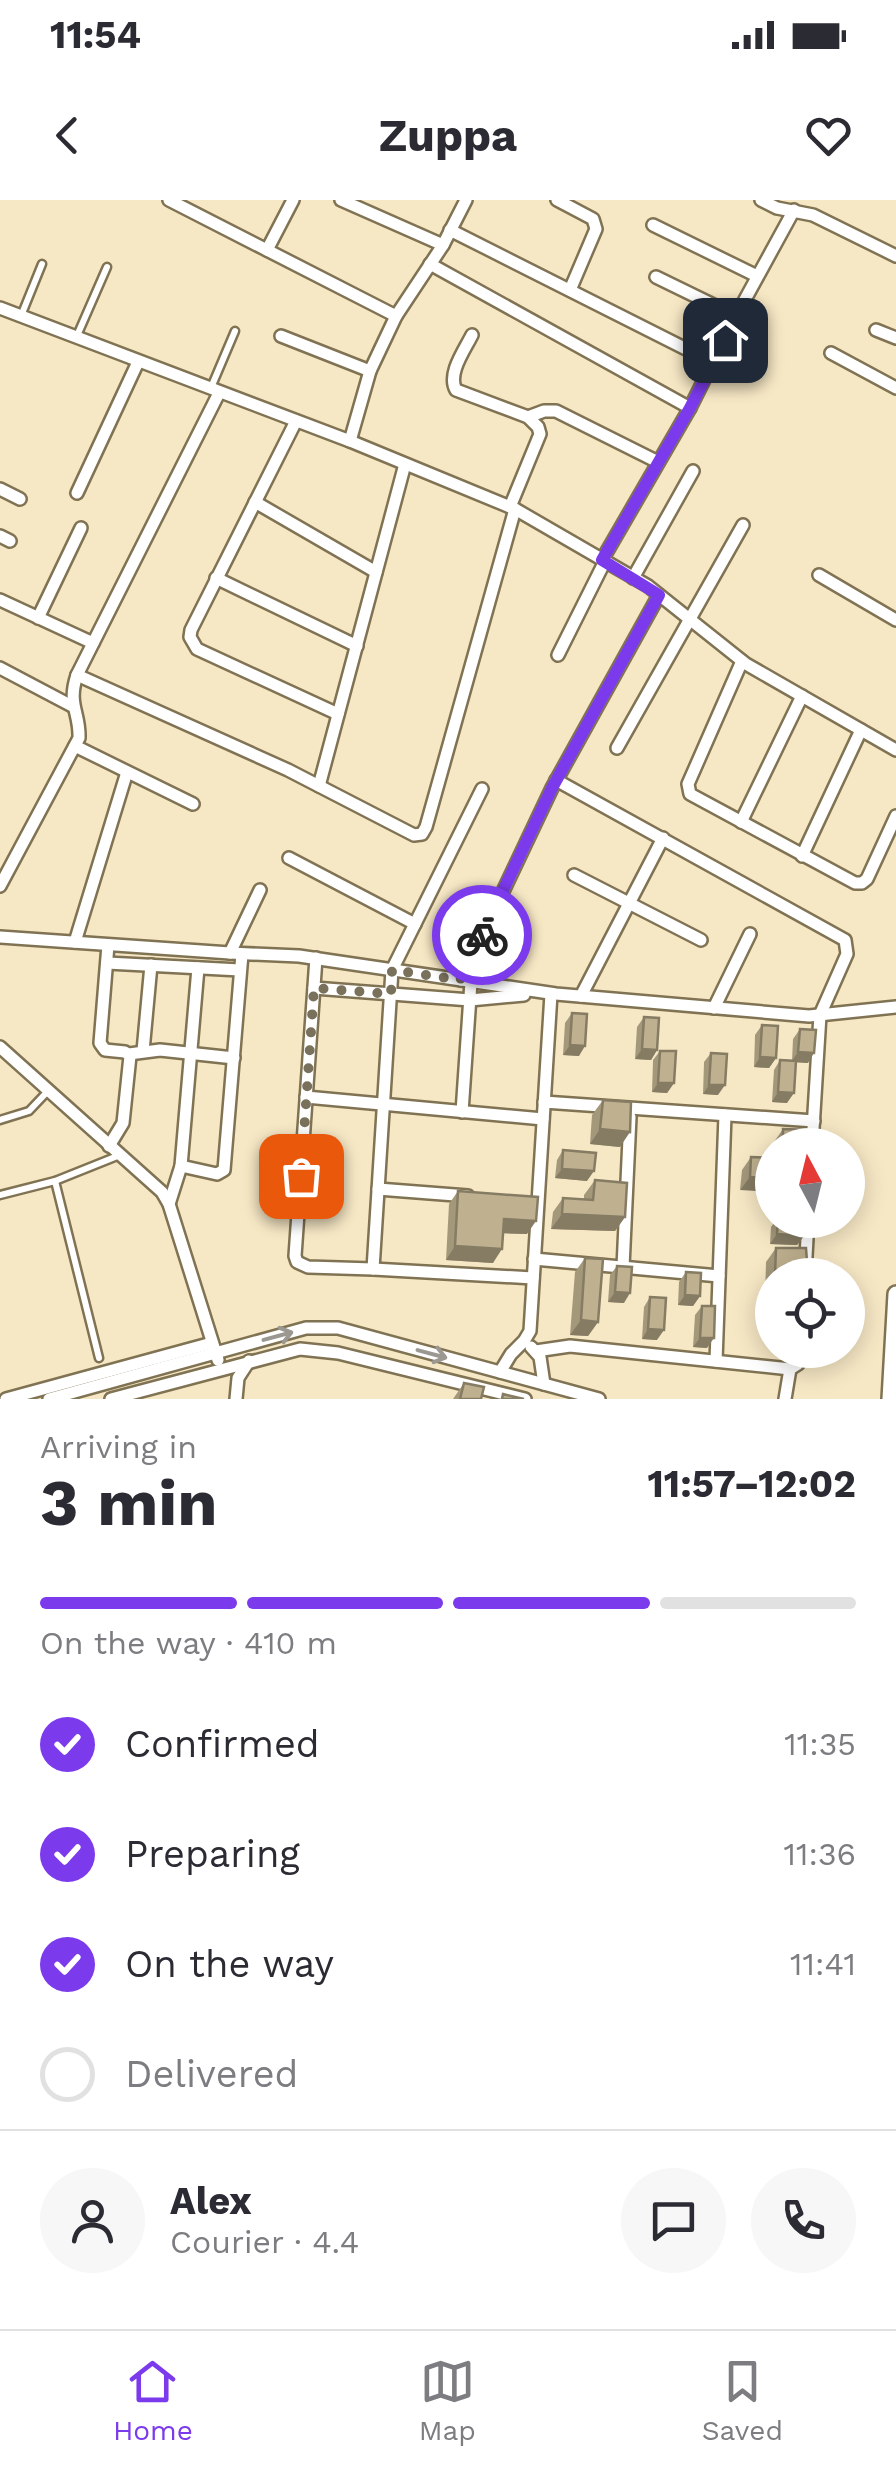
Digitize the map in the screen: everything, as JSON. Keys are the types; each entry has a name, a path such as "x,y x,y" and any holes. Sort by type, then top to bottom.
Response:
{"street":[{"path":"169,200 396,316"},
{"path":"267,250 293,200"},
{"path":"341,200 443,245"},
{"path":"350,441 370,371 396,316 443,245 466,200"},
{"path":"557,200 596,224 570,290"},
{"path":"761,200 777,208 799,207 896,256"},
{"path":"558,655 604,560 714,364 757,276 799,207"},
{"path":"653,225 757,276"},
{"path":"450,230 714,364"},
{"path":"430,264 690,408"},
{"path":"656,277 736,316"},
{"path":"0,308 350,441 513,508 659,595 742,661 896,750"},
{"path":"876,330 896,338"},
{"path":"77,675 414,834 422,834 513,508 540,434 528,417 453,387 452,376 472,335"},
{"path":"281,336 370,371"},
{"path":"831,354 896,388"},
{"path":"77,493 138,362"},
{"path":"0,886 79,738 72,706 77,675 215,392"},
{"path":"528,417 556,411 658,462"},
{"path":"296,422 191,630 193,644 338,714"},
{"path":"319,786 405,464"},
{"path":"633,578 693,471"},
{"path":"0,489 20,500"},
{"path":"254,502 376,572"},
{"path":"616,748 743,525"},
{"path":"38,618 80,528"},
{"path":"819,574 896,620"},
{"path":"216,578 357,646"},
{"path":"462,1112 470,1000 466,981 556,780 659,595"},
{"path":"0,600 93,643"},
{"path":"742,661 688,790 690,794 855,884 867,879 896,816"},
{"path":"0,668 72,706"},
{"path":"740,822 802,696"},
{"path":"802,856 861,730"},
{"path":"75,746 193,804"},
{"path":"75,942 127,772"},
{"path":"556,780 847,944 847,954 820,1015 813,1128"},
{"path":"372,1268 392,970 482,789"},
{"path":"580,996 663,838"},
{"path":"289,858 415,924"},
{"path":"574,875 701,940"},
{"path":"181,1166 217,1174 224,1170 240,970 236,954 260,890"},
{"path":"714,1008 750,934"},
{"path":"0,937 288,955 548,993 714,1008 820,1015 896,1006"},
{"path":"108,945 100,1043 105,1050 129,1054 160,1050 234,1058"},
{"path":"316,958 297,1262 308,1267 533,1278"},
{"path":"106,963 240,970"},
{"path":"144,1051 150,966"},
{"path":"169,1204 181,1166 198,968"},
{"path":"314,988 470,1000 548,993"},
{"path":"500,1372 530,1331 548,993"},
{"path":"0,1046 162,1192 222,1368"},
{"path":"109,1146 124,1116 129,1054"},
{"path":"306,1097 543,1119"},
{"path":"544,1102 814,1121"},
{"path":"623,1267 630,1108"},
{"path":"716,1361 725,1115"},
{"path":"378,1189 484,1198"},
{"path":"520,1200 538,1202"},
{"path":"534,1259 719,1276"},
{"path":"890,1399 896,1294"},
{"path":"6,1399 319,1326 600,1399"},
{"path":"524,1341 540,1357 544,1384"},
{"path":"536,1351 570,1346 790,1369 785,1399"},
{"path":"48,1399 213,1348"},
{"path":"111,1399 300,1349 320,1349 524,1399"},
{"path":"236,1399 238,1378 249,1361"}],"lane":[{"path":"21,316 42,264"},
{"path":"76,338 106,267"},
{"path":"215,392 234,331"},
{"path":"0,1120 29,1111 48,1090"},
{"path":"0,1196 55,1182 120,1155"},
{"path":"55,1182 99,1358"}],"building":[{"path":"572,1013 587,1014 585,1046 570,1045"},
{"path":"644,1017 659,1018 657,1050 642,1049"},
{"path":"762,1025 778,1026 776,1058 760,1057"},
{"path":"800,1029 816,1030 814,1053 798,1052"},
{"path":"660,1051 676,1051 674,1083 658,1083"},
{"path":"711,1053 727,1054 725,1085 709,1085"},
{"path":"780,1060 796,1061 794,1093 778,1092"},
{"path":"603,1100 631,1102 630,1132 600,1129"},
{"path":"563,1150 596,1153 594,1171 562,1169"},
{"path":"751,1157 755,1157 755,1177 750,1177"},
{"path":"595,1180 627,1183 625,1217 562,1214 563,1198 593,1200"},
{"path":"458,1191 538,1197 536,1221 504,1219 502,1249 455,1246"},
{"path":"776,1248 806,1248 807,1258 776,1258"},
{"path":"585,1258 603,1259 598,1322 581,1320"},
{"path":"617,1266 632,1267 630,1293 615,1292"},
{"path":"686,1272 701,1273 700,1296 685,1295"},
{"path":"650,1297 666,1298 664,1330 648,1329"},
{"path":"702,1306 715,1306 714,1338 700,1338"},
{"path":"464,1383 484,1387 481,1399 460,1399"}],"way so far":[{"path":"301,1176 314,988 391,994 392,970 460,980 482,935"}],"route":[{"path":"482,935 552,788 659,595 602,560 725,340"}]}
